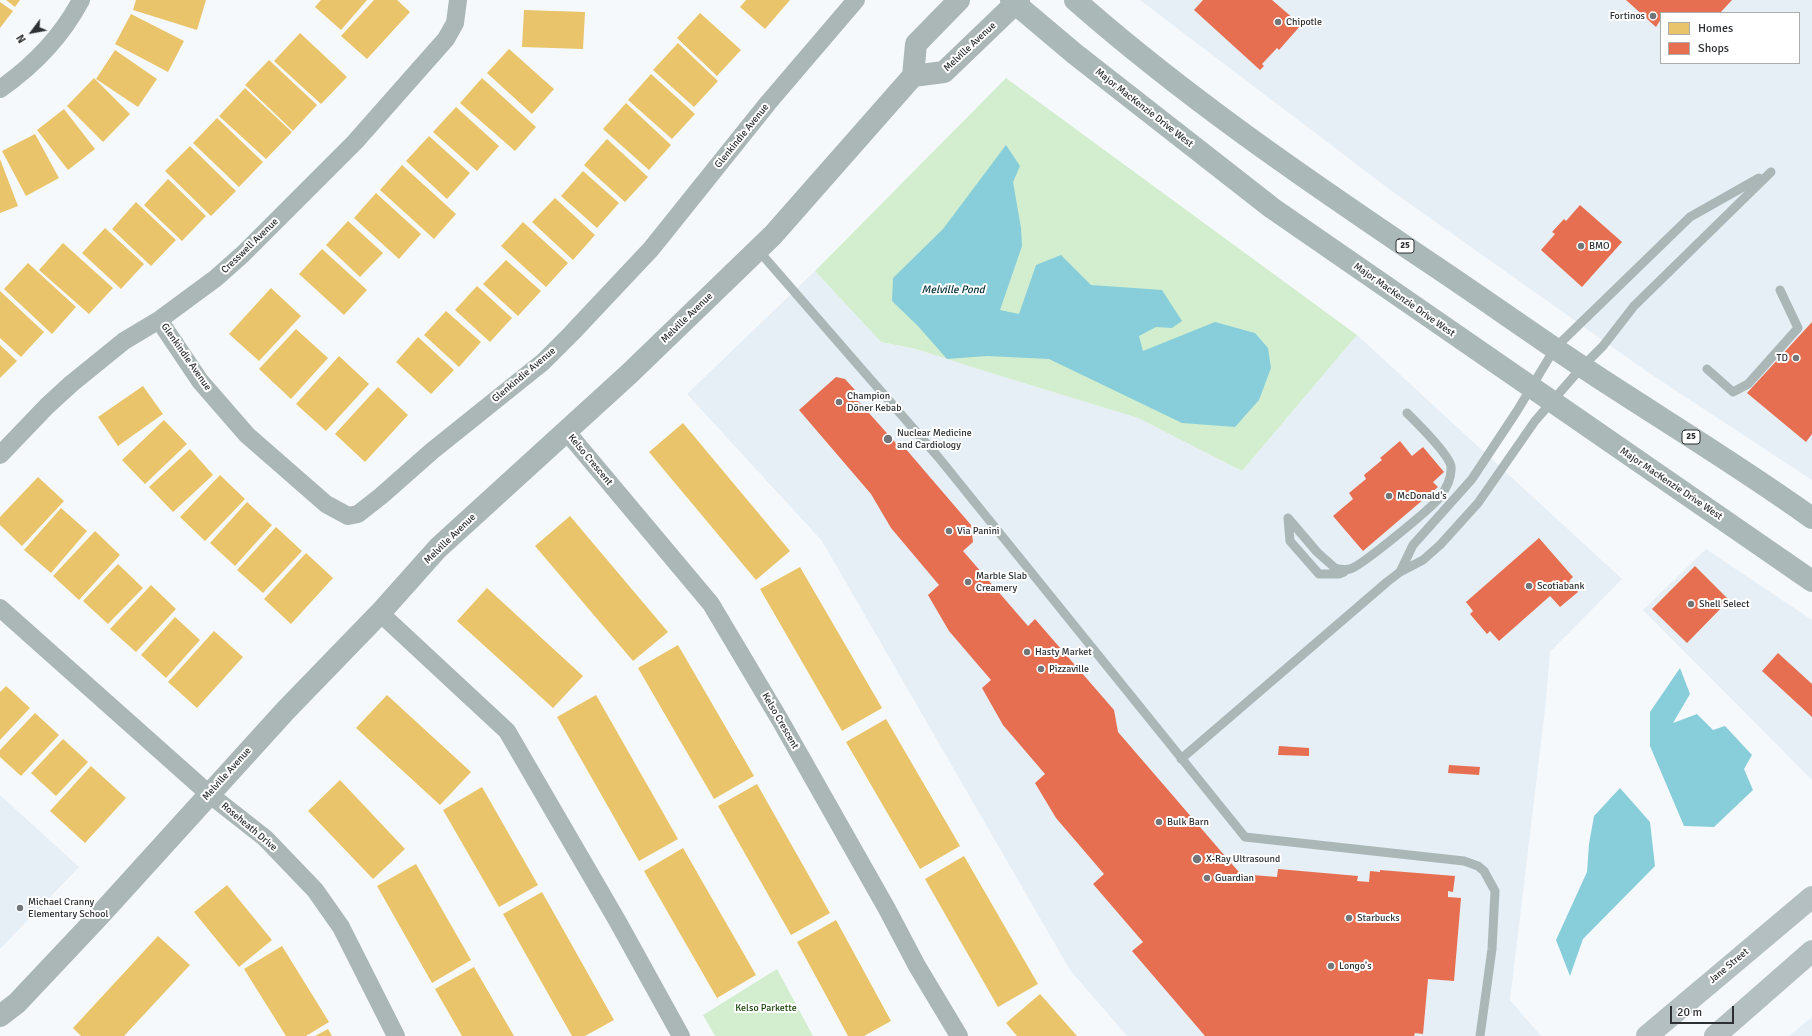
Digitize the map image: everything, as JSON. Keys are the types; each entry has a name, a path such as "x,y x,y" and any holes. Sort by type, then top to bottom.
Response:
{"main road":[{"name":"25","path":"1075,0 1101,23 1235,129 1306,180 1582,367 1766,486 1812,518"},
{"name":"Major MacKenzie Drive West","path":"1015,1 1075,54 1272,208 1812,581"},
{"name":"Jane Street","path":"1647,1036 1812,897"},
{"path":"1715,1036 1812,950"}],"street":[{"path":"0,89 22,73 48,47 72,18 80,0"},
{"name":"Cresswell Avenue","path":"0,455 47,406 71,384 124,341 159,320 216,278 243,254 355,142 446,39 455,22 458,0"},
{"name":"Glenkindie Avenue","path":"159,320 200,381 247,435 326,504 348,516 358,514 381,496 432,451 543,362 571,334 651,249 768,103 856,0"},
{"path":"913,76 916,44 958,0"},
{"name":"Melville Avenue","path":"0,1016 17,1003 99,916 286,710 380,613 438,548 656,348 758,250 860,138 913,76 944,72 1015,1"},
{"name":"Kelso Crescent","path":"566,430 711,604 780,720 887,909 917,966 959,1036"},
{"name":"Roseheath Drive","path":"0,608 209,794 265,838 315,890 341,927 396,1036"},
{"path":"380,613 507,731 614,915 681,1036"}],"lane":[{"path":"1181,759 1400,572 1424,560 1440,545 1478,503 1526,433 1582,367 1603,346 1634,306 1771,172 1690,217 1555,348 1517,411 1472,479 1413,545 1400,572"},
{"path":"758,250 939,458 1245,837 1464,861 1478,866 1484,871 1495,891 1492,949 1480,1036"},
{"path":"1707,369 1733,392 1748,384 1798,328 1780,290"},
{"path":"1350,569 1334,568 1288,518 1290,541 1320,574 1339,574 1359,565 1440,498 1450,480 1451,466 1439,447 1407,412"}],"shaded area":[{"path":"1140,0 1812,0 1812,480 1649,373 1389,189"},
{"path":"815,271 881,342 916,349 1138,418 1242,471 1357,335 1622,579 1550,652 1545,709 1510,1000 1541,1036 1127,1036 1070,970 822,541 687,394"},
{"path":"1706,549 1812,620 1812,780 1643,610"},
{"name":"Michael Cranny Elementary School","path":"0,795 79,867 0,949"},
{"path":"1812,1017 1812,1036 1789,1036"}],"green space":[{"path":"1006,78 1357,335 1242,471 1138,418 916,349 881,342 815,271"},
{"name":"Kelso Parkette","path":"777,969 813,1036 715,1036 703,1015"}],"water":[{"name":"Melville Pond","path":"1006,145 1020,166 1013,182 1021,228 1022,246 1000,310 1019,314 1036,265 1061,255 1091,285 1162,290 1182,321 1172,328 1156,327 1139,336 1143,351 1215,322 1255,333 1268,348 1271,368 1259,400 1235,427 1182,423 1049,359 987,356 947,359 918,326 892,301 893,278 943,229"},
{"path":"1680,668 1690,694 1673,723 1697,714 1713,730 1725,726 1752,755 1744,769 1753,790 1714,827 1684,826 1650,746 1650,712"},
{"path":"1620,788 1650,822 1655,866 1583,939 1570,976 1556,940 1587,872 1589,844 1594,816"}],"building: Homes":[{"path":"6,0 20,0 15,7"},
{"path":"136,0 206,0 197,30 133,10"},
{"path":"321,0 367,0 341,30 315,7"},
{"path":"374,0 397,0 410,12 367,59 341,36"},
{"path":"746,0 790,0 765,29 740,7"},
{"path":"0,2 13,11 0,28"},
{"path":"524,10 585,12 583,49 522,47"},
{"path":"700,13 741,50 717,76 677,38"},
{"path":"131,14 184,41 168,72 115,44"},
{"path":"300,33 347,77 321,104 274,61"},
{"path":"678,43 718,81 694,107 653,70"},
{"path":"509,49 554,89 532,114 487,73"},
{"path":"115,50 157,79 138,107 96,79"},
{"path":"269,60 317,105 293,131 245,85"},
{"path":"651,74 695,114 672,139 628,100"},
{"path":"94,78 130,114 103,142 67,106"},
{"path":"482,78 536,127 515,151 460,103"},
{"path":"245,88 292,132 266,159 219,116"},
{"path":"626,103 671,145 649,170 603,129"},
{"path":"456,107 499,146 477,171 433,132"},
{"path":"64,109 95,149 68,170 37,130"},
{"path":"217,118 263,162 239,187 193,143"},
{"path":"35,134 59,178 26,196 2,151"},
{"path":"429,136 470,173 447,199 406,161"},
{"path":"607,139 648,177 625,202 584,165"},
{"path":"190,146 236,191 211,216 165,171"},
{"path":"0,159 18,206 0,213"},
{"path":"402,165 456,214 434,239 380,190"},
{"path":"583,171 619,203 597,228 561,196"},
{"path":"168,179 206,216 182,241 144,205"},
{"path":"376,193 421,234 399,259 354,218"},
{"path":"555,198 595,235 573,260 532,222"},
{"path":"136,202 176,240 151,266 112,229"},
{"path":"348,221 383,253 360,277 326,245"},
{"path":"523,222 568,263 546,287 501,246"},
{"path":"105,228 144,264 121,289 82,253"},
{"path":"63,243 113,288 89,314 39,270"},
{"path":"322,249 367,290 344,315 299,274"},
{"path":"506,260 541,291 518,316 483,284"},
{"path":"28,263 76,307 52,334 4,289"},
{"path":"477,286 512,318 490,342 455,310"},
{"path":"271,288 301,316 259,361 229,334"},
{"path":"0,291 44,332 21,357 0,338"},
{"path":"446,311 481,342 459,367 424,335"},
{"path":"296,329 328,358 291,399 259,369"},
{"path":"418,337 454,370 431,394 396,362"},
{"path":"0,345 17,361 0,378"},
{"path":"339,356 369,384 326,431 296,404"},
{"path":"143,386 163,414 118,446 98,417"},
{"path":"378,387 408,415 365,462 335,434"},
{"path":"164,420 187,444 145,484 122,460"},
{"path":"683,423 790,551 756,580 649,452"},
{"path":"190,449 213,475 173,512 149,487"},
{"path":"220,475 245,499 205,541 180,517"},
{"path":"38,477 64,501 22,546 0,525 0,517"},
{"path":"247,502 272,525 235,566 210,543"},
{"path":"61,508 87,531 51,573 24,550"},
{"path":"570,516 668,632 633,661 535,546"},
{"path":"276,527 302,551 263,593 237,570"},
{"path":"95,531 120,555 79,600 53,576"},
{"path":"306,553 333,578 291,624 264,599"},
{"path":"118,564 143,588 108,624 83,601"},
{"path":"800,567 882,708 842,731 760,589"},
{"path":"151,585 176,609 136,652 110,629"},
{"path":"487,588 583,676 553,708 457,621"},
{"path":"175,617 200,640 166,678 141,655"},
{"path":"214,631 243,657 197,708 168,682"},
{"path":"678,645 754,776 714,799 638,668"},
{"path":"6,686 30,708 0,740 0,692"},
{"path":"387,695 471,772 440,805 356,728"},
{"path":"596,695 678,839 639,861 557,717"},
{"path":"35,713 59,735 21,776 0,757 0,750"},
{"path":"886,719 960,846 920,869 846,742"},
{"path":"63,739 88,762 56,796 31,773"},
{"path":"91,766 126,798 85,843 50,811"},
{"path":"340,780 405,849 373,879 308,811"},
{"path":"757,784 830,913 791,935 718,806"},
{"path":"482,787 538,885 499,907 443,810"},
{"path":"683,848 756,975 717,998 644,871"},
{"path":"964,856 1038,984 998,1007 925,879"},
{"path":"416,864 471,960 432,983 377,886"},
{"path":"227,885 272,940 239,967 194,912"},
{"path":"542,892 614,1020 585,1036 572,1036 503,914"},
{"path":"836,920 891,1021 864,1036 848,1036 797,942"},
{"path":"158,936 190,965 124,1036 81,1036 73,1028"},
{"path":"282,946 329,1022 306,1036 286,1036 244,969"},
{"path":"474,967 514,1036 462,1036 435,989"},
{"path":"1040,994 1077,1036 1017,1036 1006,1023"},
{"path":"328,1029 332,1036 315,1036"}],"building: Shops":[{"path":"1203,0 1272,0 1301,25 1279,50 1277,48 1262,64 1264,66 1260,70 1194,10"},
{"name":"Fortinos","path":"1626,0 1732,0 1721,12 1660,12 1660,21 1656,27"},
{"name":"BMO","path":"1580,205 1622,242 1582,287 1541,250 1555,234 1552,232 1564,219 1566,221"},
{"name":"TD","path":"1812,322 1812,434 1806,442 1747,393"},
{"path":"836,377 845,379 855,390 851,393 902,450 905,448 971,525 973,542 963,551 1028,626 1035,619 1114,710 1118,732 1244,878 1240,882 1251,883 1252,875 1277,877 1278,869 1358,876 1357,881 1369,882 1370,871 1380,872 1380,870 1455,876 1453,892 1448,891 1448,897 1461,898 1454,981 1428,979 1423,1034 1415,1033 1414,1036 1205,1036 1132,951 1143,942 1093,884 1104,874 1056,818 1035,783 1045,774 1003,725 982,688 991,680 949,631 928,595 939,585 891,528 871,494 799,410"},
{"name":"McDonald's","path":"1400,441 1412,456 1423,447 1444,472 1433,482 1438,487 1363,551 1333,516 1353,499 1349,493 1366,479 1364,475 1382,460 1380,458"},
{"name":"Scotiabank","path":"1539,538 1573,577 1569,581 1578,592 1560,607 1550,596 1499,641 1490,631 1487,634 1470,614 1473,611 1466,602"},
{"name":"Shell Select","path":"1695,566 1729,600 1687,643 1652,609"},
{"path":"1778,653 1812,684 1812,717 1762,671"},
{"path":"1279,746 1309,748 1309,756 1278,755"},
{"path":"1449,765 1480,767 1479,775 1448,773"}],"place":[{"name":"Fortinos","path":"1653,16"},
{"name":"Chipotle","path":"1278,22"},
{"name":"BMO","path":"1581,246"},
{"name":"TD","path":"1796,358"},
{"name":"Champion Döner Kebab","path":"839,402"},
{"name":"Nuclear Medicine and Cardiology","path":"888,439"},
{"name":"McDonald's","path":"1389,496"},
{"name":"Via Panini","path":"949,531"},
{"name":"Marble Slab Creamery","path":"968,582"},
{"name":"Scotiabank","path":"1529,586"},
{"name":"Shell Select","path":"1691,604"},
{"name":"Hasty Market","path":"1027,652"},
{"name":"Pizzaville","path":"1041,669"},
{"name":"Bulk Barn","path":"1159,822"},
{"name":"X-Ray Ultrasound","path":"1197,859"},
{"name":"Guardian","path":"1207,878"},
{"name":"Michael Cranny Elementary School","path":"20,908"},
{"name":"Starbucks","path":"1349,918"},
{"name":"Longo's","path":"1331,966"}]}
